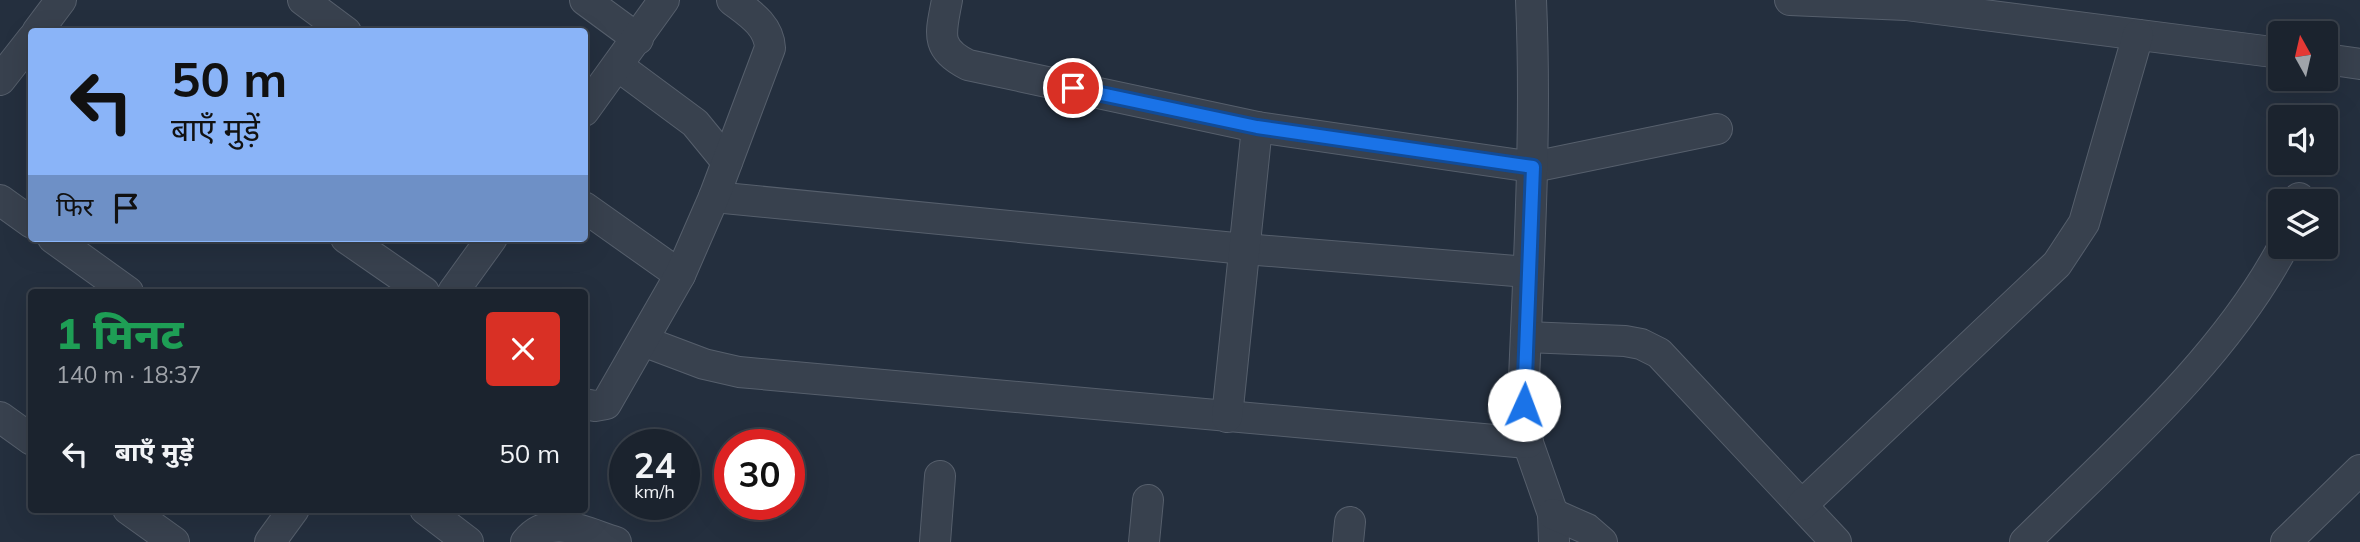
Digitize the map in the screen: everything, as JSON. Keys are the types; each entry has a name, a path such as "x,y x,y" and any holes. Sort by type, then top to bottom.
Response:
{"street":[{"path":"42,28 61,0"},
{"path":"303,0 341,28"},
{"path":"585,0 638,38"},
{"path":"588,106 664,0"},
{"path":"588,405 606,404 680,275 714,197 770,48 769,37 759,21 732,0"},
{"path":"947,0 941,33 943,46 953,58 968,65 1257,127 1533,167 1717,129"},
{"path":"1531,0 1534,66 1533,167 1524,405 1528,443 1553,528 1587,528 1602,542"},
{"path":"1790,0 1906,5 2268,51"},
{"path":"1802,505 2057,264 2084,223 2138,35"},
{"path":"0,80 28,46"},
{"path":"2338,61 2360,64"},
{"path":"618,66 695,124 727,162"},
{"path":"1227,417 1257,127"},
{"path":"714,197 1528,272"},
{"path":"0,200 28,220"},
{"path":"588,210 680,275"},
{"path":"59,242 124,289"},
{"path":"352,242 420,289"},
{"path":"455,289 489,242"},
{"path":"2025,542 2175,392 2265,280 2276,259"},
{"path":"1526,337 1625,341 1641,344 1659,353 1836,542"},
{"path":"643,341 704,365 739,372 1528,443"},
{"path":"0,417 28,437"},
{"path":"2296,539 2360,470"},
{"path":"935,542 940,476"},
{"path":"1144,542 1148,500"},
{"path":"134,513 174,542"},
{"path":"270,542 291,513"},
{"path":"430,513 468,542"},
{"path":"526,542 540,529 548,526 561,526 616,542"}],"route":[{"path":"1073,88 1257,127 1533,167 1524,405"}]}
